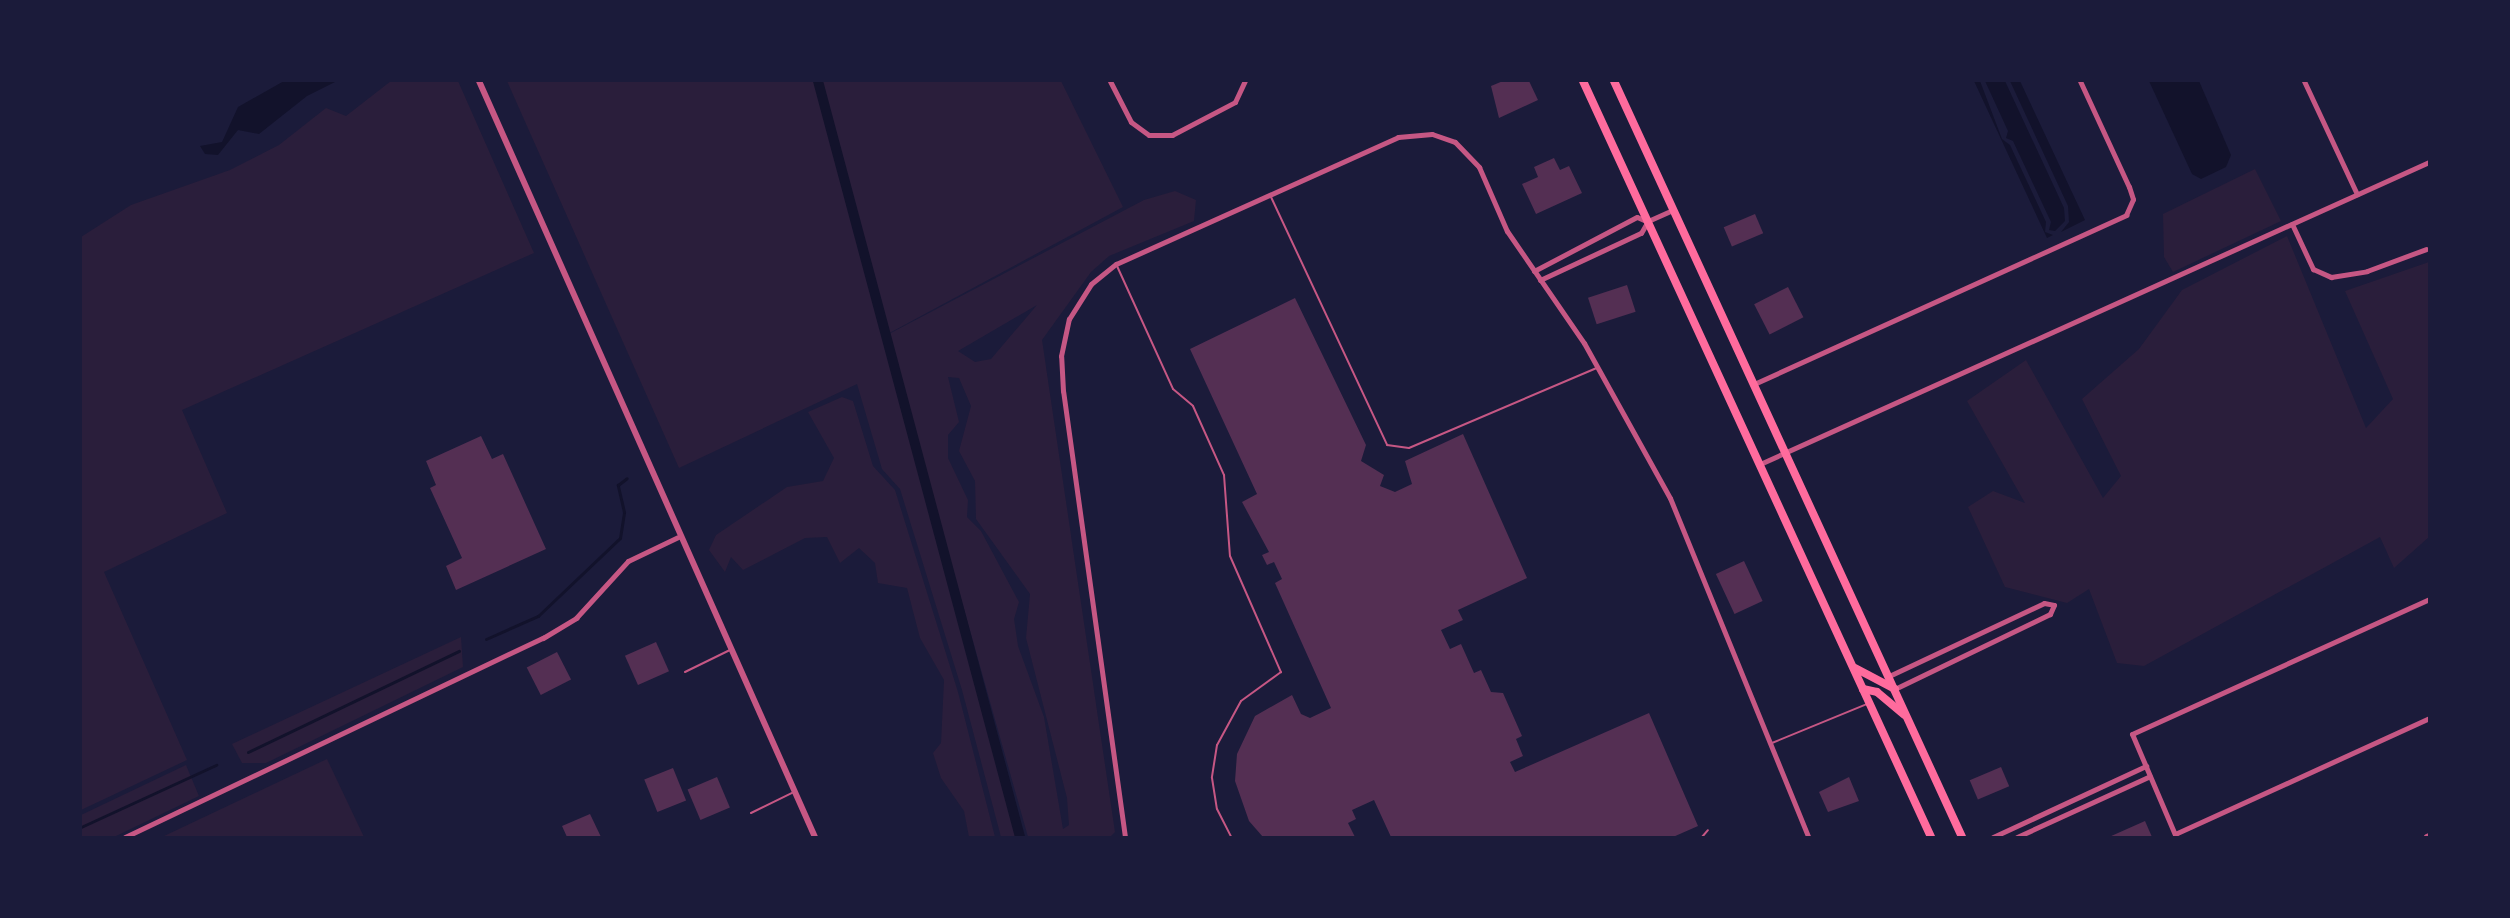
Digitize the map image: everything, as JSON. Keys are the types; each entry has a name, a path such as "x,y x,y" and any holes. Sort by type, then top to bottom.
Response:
{"main road":[{"path":"1583,81 1931,837"},
{"path":"1614,81 1962,837"},
{"path":"1853,666 1895,689"},
{"path":"1863,689 1886,698 1909,720"}],"street":[{"path":"479,81 678,537 815,837"},
{"path":"1110,81 1131,122 1149,135 1172,135 1235,102 1245,81"},
{"path":"1754,384 2126,215 2133,199 2129,187 2080,81"},
{"path":"2304,81 2357,194"},
{"path":"1125,837 1061,356 1069,319 1091,284 1116,264 1398,136 1432,134 1455,142 1476,163 1507,231 1599,368 1670,498 1809,837"},
{"path":"1760,464 1787,456 2429,162"},
{"path":"1540,280 1641,233 1648,221 1673,210"},
{"path":"1534,271 1637,217 1648,221"},
{"path":"2292,224 2313,269 2331,277 2367,271 2426,249"},
{"path":"125,837 543,638 576,618 628,561 678,537"},
{"path":"2429,599 2132,734 2175,836 2429,718"},
{"path":"1889,676 2044,603 2054,605 2050,614 1895,689"},
{"path":"1993,837 2146,766"},
{"path":"2017,837 2150,776"}],"lane":[{"path":"1270,194 1387,445 1409,448 1599,368"},
{"path":"1116,264 1173,389 1193,406 1224,475 1230,556 1281,672 1241,701 1217,745 1212,778 1217,809 1231,837"},
{"path":"685,672 730,651"},
{"path":"1769,744 1870,703"},
{"path":"751,813 794,792"},
{"path":"1702,837 1708,830"}],"shaded area":[{"path":"284,81 337,81 307,96 259,134 238,130 218,155 205,154 200,146 222,142 238,107"},
{"path":"391,81 458,81 534,253 182,410 227,513 104,572 187,760 81,810 81,237 131,205 230,170 279,145 326,108 346,116"},
{"path":"507,81 1061,81 1123,207 882,337 1023,837 1001,837 962,690 900,489 882,469 857,384 679,468"},
{"path":"1974,81 1980,81 2002,139 2010,145 2046,222 2045,232 2053,235 2047,238"},
{"path":"1985,81 2005,81 2064,208 2065,221 2055,231 2049,230 2051,222 2013,141 2006,138 2008,131"},
{"path":"2010,81 2020,81 2085,220 2061,232 2069,222 2068,206"},
{"path":"2149,81 2199,81 2231,155 2226,167 2201,179 2192,174"},
{"path":"2255,169 2281,221 2173,272 2164,257 2163,214"},
{"path":"1175,191 1196,200 1194,221 1109,256 1091,272 1042,340 1115,832 1110,837 1028,837 887,335 1144,200","holes":["1037,305 991,359 975,362 958,351","948,377 959,378 971,406 959,451 975,481 976,519 1030,594 1026,638 1067,798 1069,825 1063,829 1044,717 1018,646 1014,619 1019,602 981,531 967,517 968,500 948,458 948,435 959,422"]},
{"path":"2287,236 2366,428 2393,399 2345,291 2429,262 2429,537 2394,568 2380,537 2144,666 2117,663 2089,589 2067,603 2005,587 1968,507 1993,491 2025,503 1967,401 2026,360 2103,498 2121,476 2082,399 2139,349 2182,290"},
{"path":"842,397 853,401 873,466 895,490 958,692 995,837 969,837 964,811 941,778 933,753 941,743 944,680 920,638 907,588 878,583 875,563 859,548 840,563 827,537 805,538 743,570 731,557 725,572 709,550 716,535 787,487 823,481 834,458 808,412"},
{"path":"461,637 463,667 266,763 242,763 232,744"},
{"path":"327,759 364,837 162,837"},
{"path":"186,765 199,796 114,837 81,837 81,815"}],"building":[{"path":"1503,81 1529,81 1538,100 1499,118 1491,86"},
{"path":"1554,158 1560,170 1569,166 1582,193 1536,214 1522,184 1538,177 1534,167"},
{"path":"1755,214 1763,233 1732,247 1724,227"},
{"path":"1627,285 1636,312 1597,324 1588,298"},
{"path":"1788,287 1803,317 1770,335 1754,304"},
{"path":"1295,298 1366,445 1361,461 1384,475 1380,486 1395,492 1412,484 1405,461 1463,434 1527,578 1458,610 1463,620 1441,630 1450,649 1461,644 1474,673 1481,670 1491,692 1503,693 1522,736 1516,739 1523,756 1510,762 1515,772 1649,713 1698,826 1673,837 1391,837 1374,800 1352,810 1356,819 1348,823 1355,837 1263,837 1249,821 1235,781 1237,754 1255,716 1292,695 1301,714 1310,718 1331,708 1275,583 1282,579 1274,562 1267,565 1262,555 1269,552 1242,502 1257,494 1190,349"},
{"path":"481,436 492,459 503,454 546,549 456,590 446,566 462,558 430,488 436,485 426,461"},
{"path":"1744,561 1763,601 1734,614 1716,574"},
{"path":"656,642 669,671 638,685 625,656"},
{"path":"557,652 571,680 541,695 527,667"},
{"path":"2001,767 2009,786 1978,800 1970,780"},
{"path":"673,768 686,800 657,812 644,780"},
{"path":"717,777 730,807 700,820 688,790"},
{"path":"1849,777 1859,801 1828,812 1819,792"},
{"path":"590,814 601,837 567,837 562,826"},
{"path":"2145,821 2152,837 2109,837"}],"waterway":[{"path":"818,81 1020,837"},
{"path":"486,639 538,616 620,538 624,512 618,485 627,478"},
{"path":"248,752 459,651"},
{"path":"81,827 216,765"}]}
